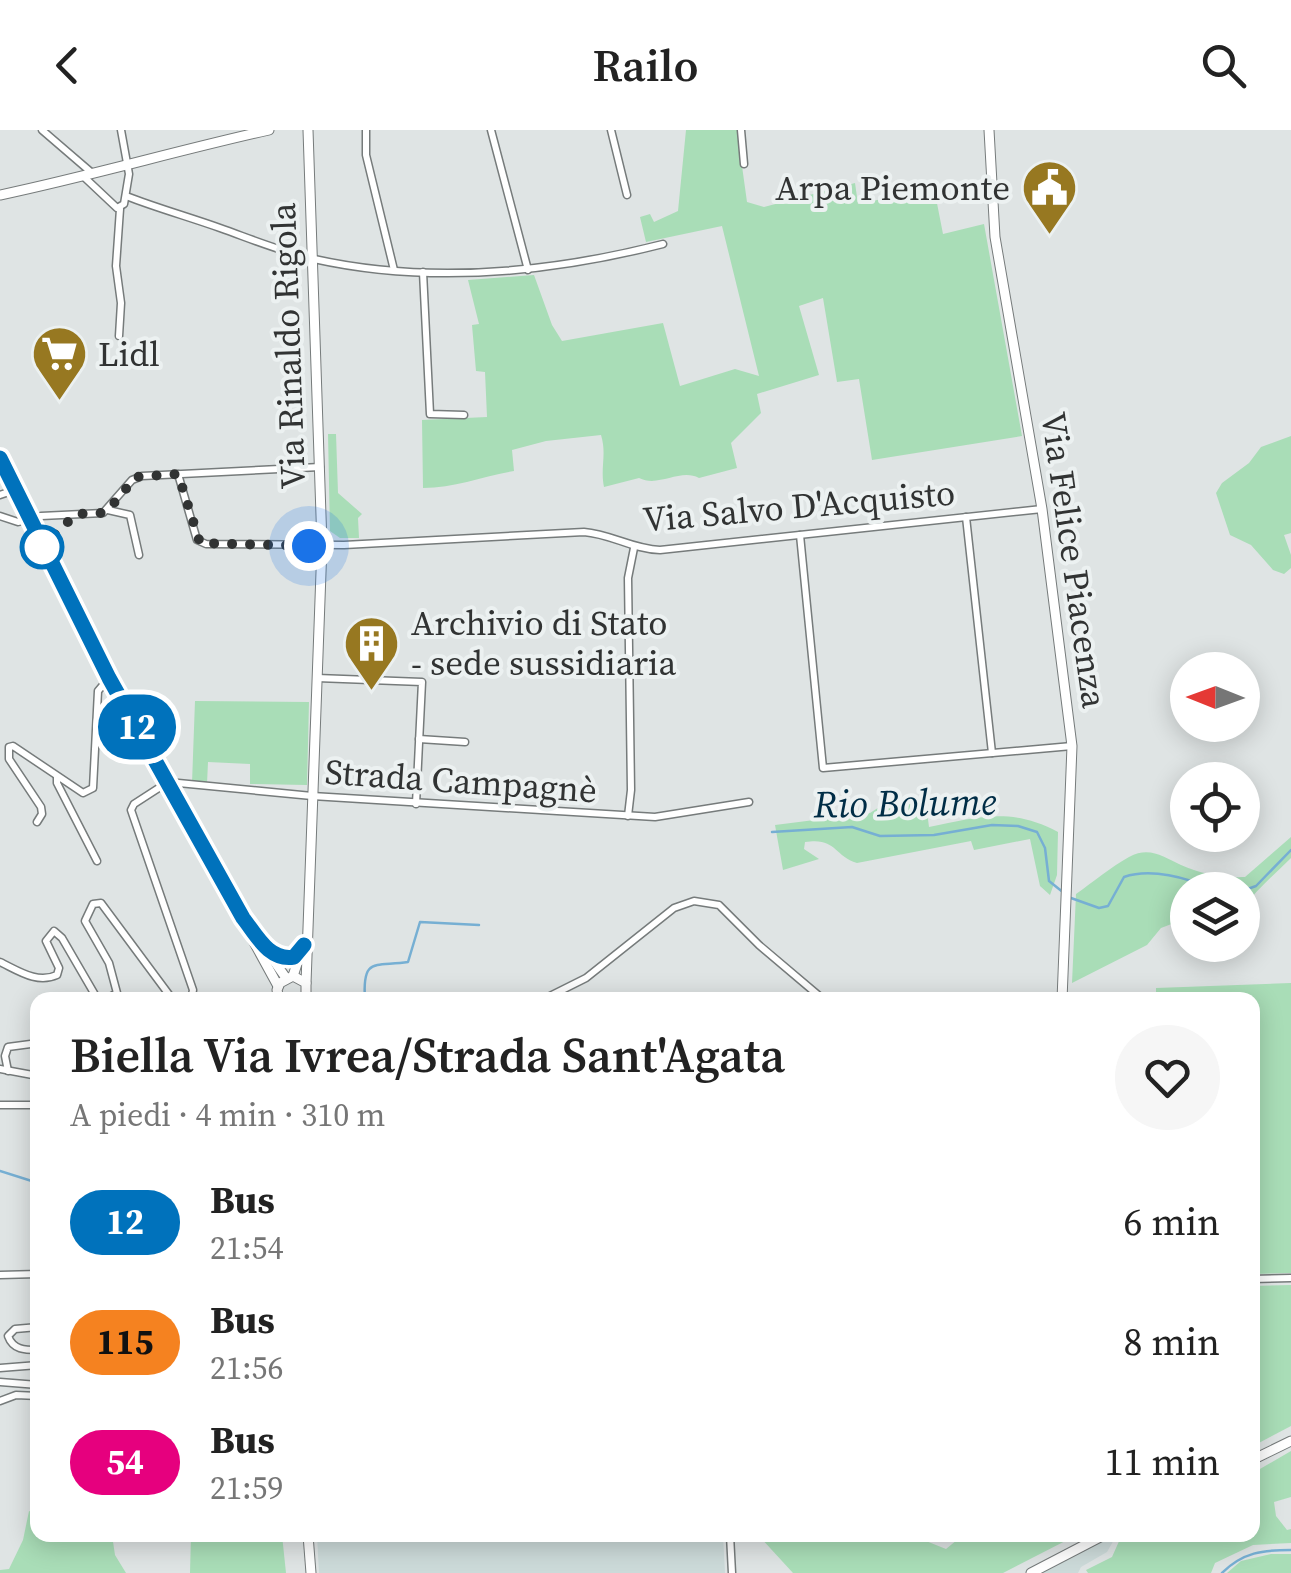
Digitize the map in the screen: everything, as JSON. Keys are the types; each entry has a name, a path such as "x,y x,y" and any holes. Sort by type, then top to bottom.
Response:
{"street":[{"path":"42,130 120,209"},
{"path":"119,336 121,303 116,266 128,163 122,130"},
{"path":"0,196 269,130"},
{"name":"Via Rinaldo Rigola","path":"306,992 322,545 308,130"},
{"path":"366,130 366,154 394,270"},
{"path":"491,130 528,270"},
{"path":"611,130 627,195"},
{"path":"741,130 744,164"},
{"name":"Via Felice Piacenza","path":"989,130 995,237 1042,509 1072,746 1062,992"},
{"path":"126,196 313,259 394,270 464,274 528,270 595,261 663,244"},
{"path":"423,272 430,414 464,415"},
{"path":"0,458 109,678 243,918 275,992"},
{"path":"0,516 18,522 102,513 132,480 142,476 320,467"},
{"name":"Via Salvo D'Acquisto","path":"178,474 200,543 322,545 584,532 601,534 634,548 672,549 1042,509"},
{"path":"0,496 15,490"},
{"path":"108,510 130,514 139,555"},
{"path":"966,517 992,753"},
{"path":"800,535 822,768 1072,746"},
{"path":"628,816 628,578 634,548"},
{"path":"37,822 41,807 9,759 9,747 83,793 93,788 98,691 109,678"},
{"path":"317,678 422,682 416,804"},
{"path":"419,740 465,742"},
{"path":"57,776 57,784 97,860"},
{"path":"168,782 131,810 193,992"},
{"name":"Strada Campagnè","path":"168,782 416,804 655,818 749,802"},
{"path":"558,992 586,978 674,908 694,902 719,905 815,992"},
{"path":"117,992 110,963 85,921 93,904 101,903 167,992"},
{"path":"243,918 290,977 306,983"},
{"name":"Via Rinaldo Rigola","path":"290,977 304,945 309,920"},
{"path":"0,962 28,976 46,980 57,975 59,968 46,940 54,931 97,992"},
{"path":"268,950 288,959 304,945"},
{"path":"280,992 290,977"},
{"path":"30,1044 8,1048 4,1070 30,1075"},
{"path":"0,1104 30,1105"},
{"path":"0,1275 30,1274"},
{"path":"1260,1280 1291,1278"},
{"path":"30,1327 15,1328 8,1336 20,1349 30,1350"},
{"path":"0,1368 30,1366"},
{"path":"0,1382 30,1384"},
{"path":"0,1401 16,1395 30,1396"},
{"path":"1260,1457 1291,1442"},
{"path":"309,1542 311,1573"},
{"path":"730,1542 732,1573"},
{"path":"1031,1573 1091,1542"}],"shaded area":[{"path":"317,1542 723,1542 725,1573 319,1573"},
{"path":"1098,1542 1113,1542 1107,1552 1081,1567 1078,1573 1040,1573"}],"green space":[{"path":"686,130 737,130 747,202 764,207 855,183 858,204 934,188 943,234 984,224 1022,436 872,460 859,379 837,382 823,298 799,306 819,375 757,394 761,413 731,443 737,468 699,478 639,478 604,487 601,435 546,441 512,450 514,471 423,488 422,420 487,417 485,372 476,371 472,325 479,324 468,280 534,275 562,341 663,323 680,386 735,369 759,376 722,226 646,242 640,217 650,214 654,222 678,211"},
{"path":"328,434 336,434 338,493 362,514 358,518 359,538 340,538 330,531"},
{"path":"1291,436 1291,533 1284,535 1291,568 1284,574 1273,570 1251,545 1230,535 1216,493 1261,447"},
{"path":"195,701 309,702 307,785 250,784 250,764 208,762 207,784 192,783"},
{"path":"884,804 926,804 929,827 995,816 1025,819 1058,832 1057,875 1050,895 1040,886 1030,839 974,850 971,841 857,863 829,844 805,842 804,849 819,859 783,870 775,825 870,813"},
{"path":"1291,837 1291,858 1260,888 1260,872 1251,872"},
{"path":"1137,854 1162,856 1201,872 1170,872 1170,925 1161,928 1147,945 1072,983 1076,894"},
{"path":"1291,983 1291,1273 1260,1274 1260,992 1156,992 1156,988"},
{"path":"1291,1285 1291,1426 1260,1442 1260,1286"},
{"path":"1291,1451 1291,1497 1274,1502 1276,1516 1287,1530 1291,1529 1291,1543 1253,1545 1215,1563 1211,1573 1086,1570 1112,1557 1119,1542 1260,1542 1260,1469"},
{"path":"29,1511 30,1542 113,1542 115,1555 126,1573 0,1573 9,1569 23,1540"},
{"path":"191,1542 283,1542 286,1573 190,1573"},
{"path":"764,1542 928,1542 946,1549 954,1542 1063,1542 1003,1573 793,1573"},
{"path":"1291,1554 1291,1573 1227,1573 1241,1561"}],"waterway":[{"name":"Rio Bolume","path":"772,832 852,827 880,836 934,835 992,825 1018,826 1037,832 1045,848 1049,881 1064,893"},
{"name":"Rio Bolume","path":"1260,882 1291,850"},
{"name":"Rio Bolume","path":"1071,898 1099,908 1108,906 1124,877 1145,873 1170,876"},
{"name":"Rio Bolume","path":"365,992 366,976 373,966 408,962 420,922 479,925"},
{"name":"Rio Bolume","path":"0,1171 30,1180"},
{"path":"1222,1573 1254,1554 1291,1550"}],"bus line":[{"name":"12","path":"0,458 109,678 243,918 268,950 280,958 294,957 304,945"}],"place":[{"name":"Arpa Piemonte","path":"1049,237"},
{"name":"Lidl","path":"59,403"},
{"name":"Archivio di Stato - sede sussidiaria","path":"372,692"}],"route":[{"path":"42,547 76,514 108,510 136,477 178,474 200,543 309,546"}]}
